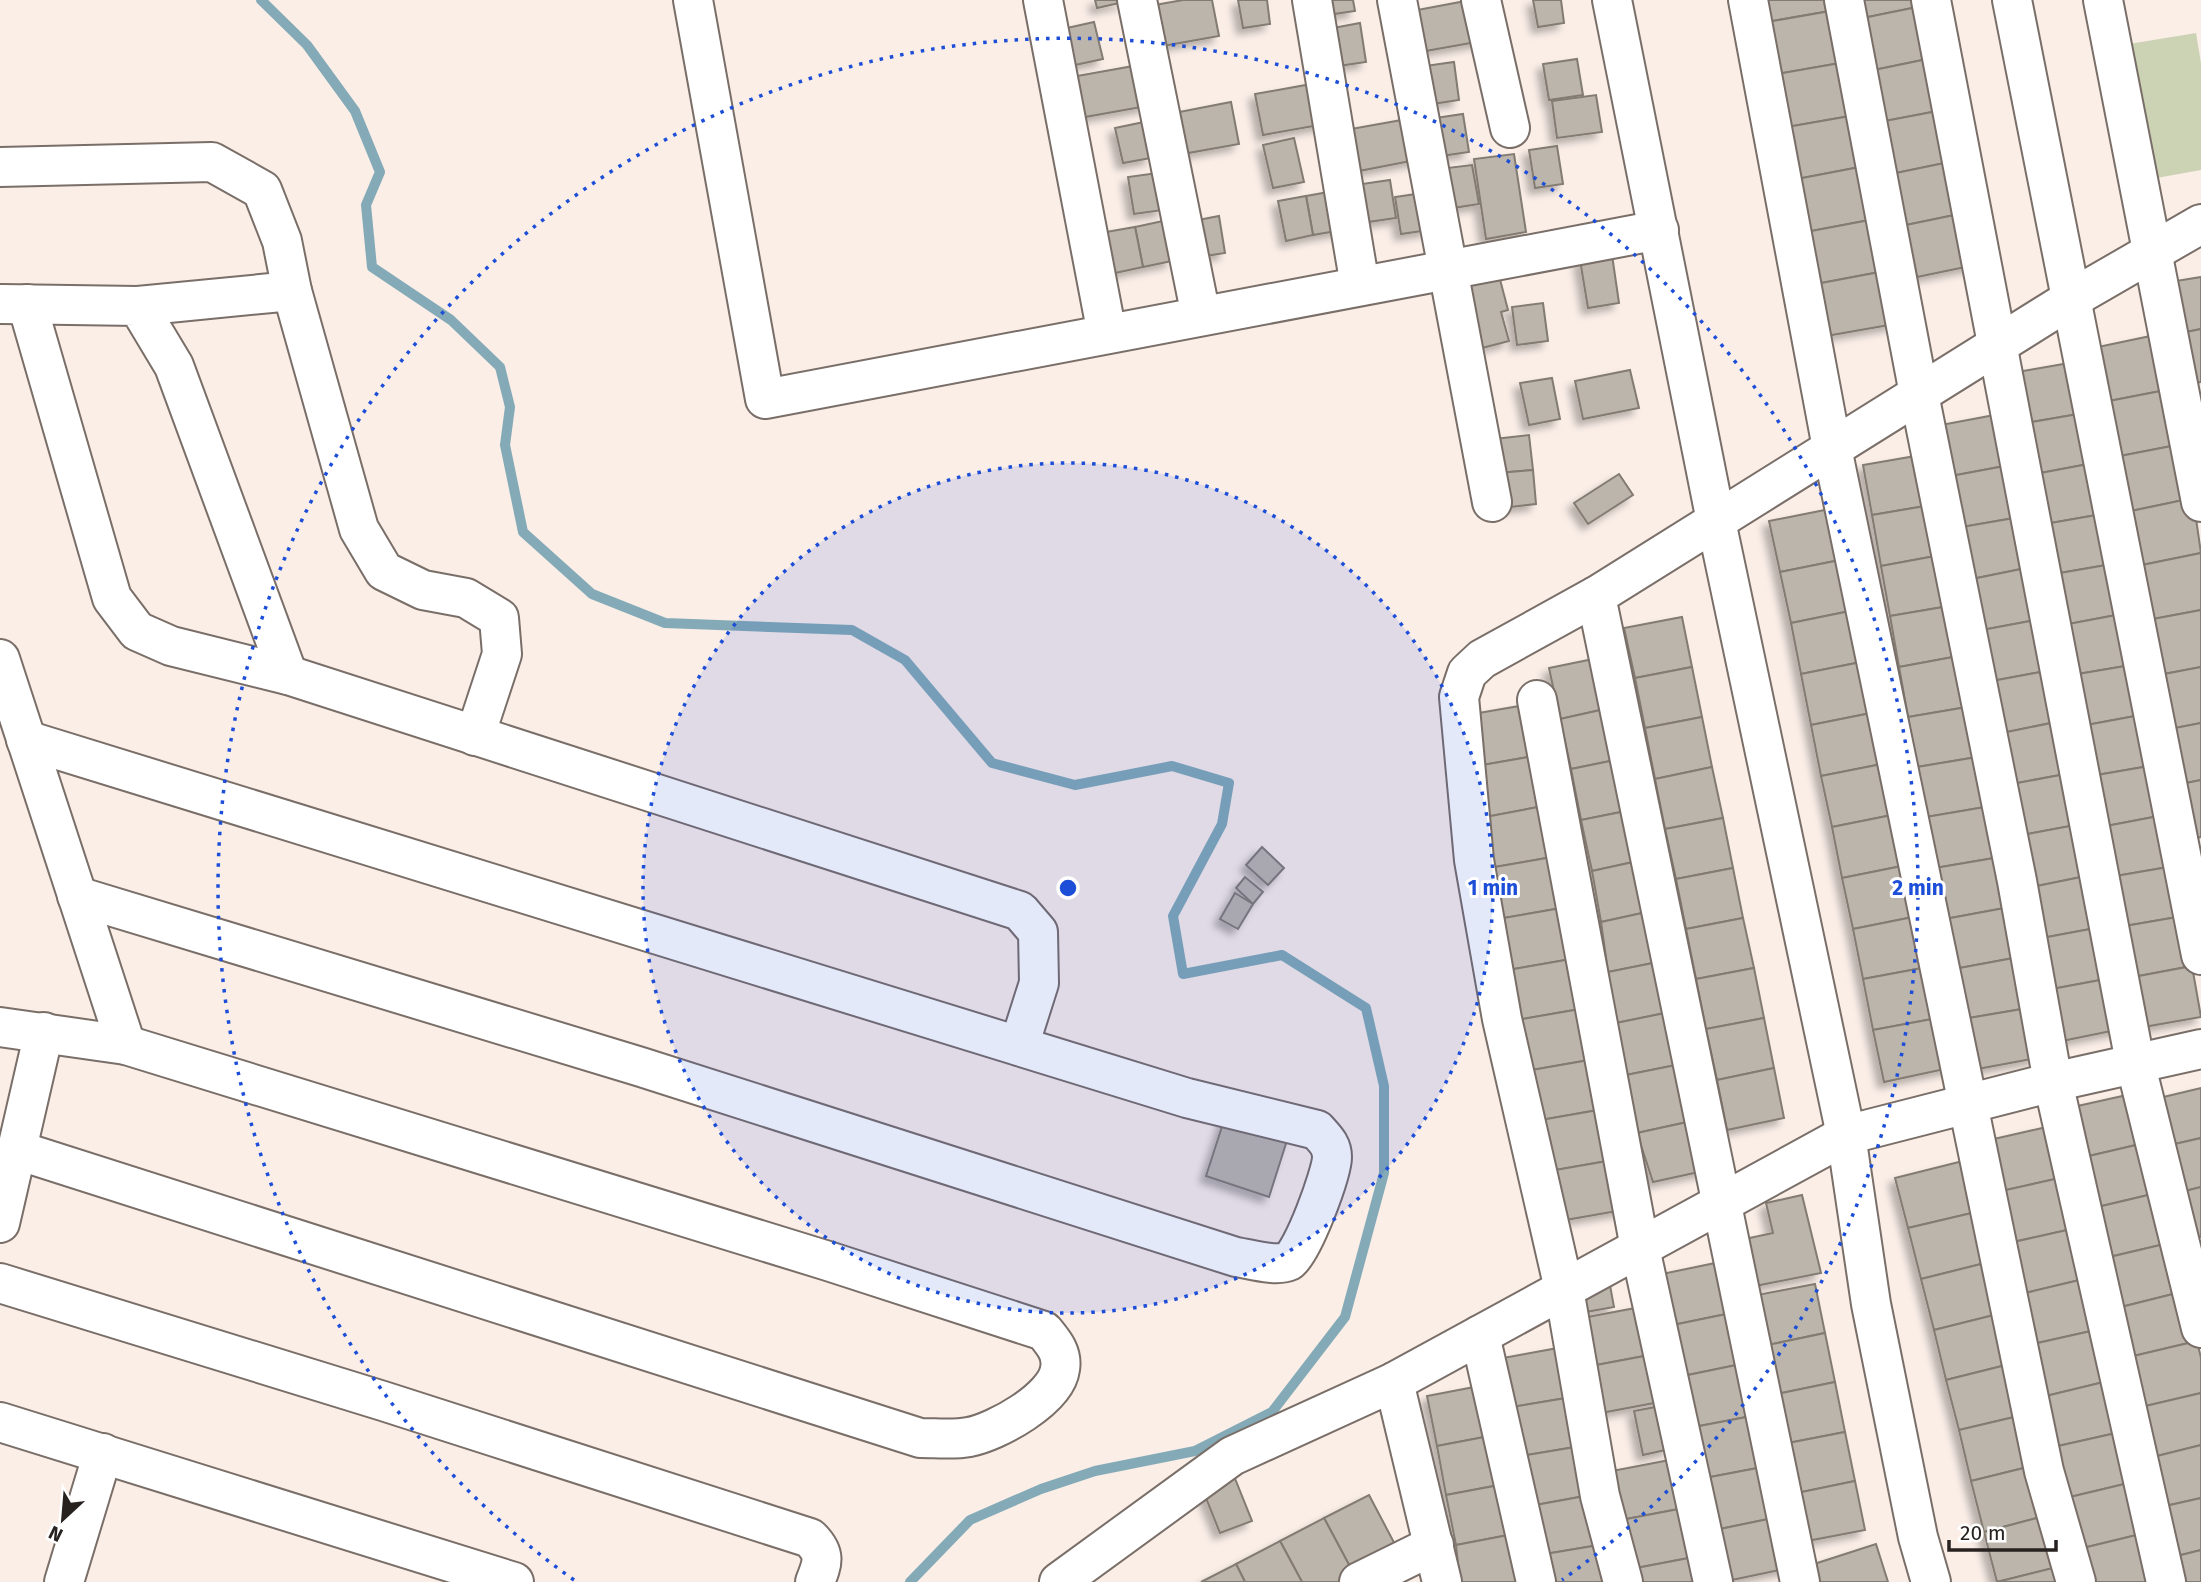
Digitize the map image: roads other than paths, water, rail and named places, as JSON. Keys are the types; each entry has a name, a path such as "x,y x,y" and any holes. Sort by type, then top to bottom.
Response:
{"street":[{"path":"693,0 765,399 1659,230"},
{"path":"1043,0 1107,334"},
{"path":"1138,0 1201,316"},
{"path":"1312,0 1360,286"},
{"path":"1397,0 1492,502"},
{"path":"1481,0 1510,128"},
{"path":"1612,0 1716,521 1846,1135 1871,1304 1918,1537 1931,1582"},
{"path":"1748,0 1832,448 2044,1471 2077,1582"},
{"path":"1844,0 1919,394 2017,881 2053,1082 2166,1582"},
{"path":"1931,0 2135,1062 2201,1328"},
{"path":"2012,0 2201,955"},
{"path":"2104,0 2201,502"},
{"path":"0,167 212,162 261,190 282,241 292,291 359,529 384,571 423,590 466,598 499,618 502,654 475,736"},
{"path":"1623,1582 1600,1496 1564,1289 1502,1019 1474,860 1459,697 1467,673 1482,659 1596,596 2071,299 2201,224"},
{"path":"292,291 138,306 13,304 112,598 137,631 171,646 288,676 1020,911 1038,932 1039,983 1019,1046"},
{"path":"138,306 174,366 288,676"},
{"path":"1596,596 1694,1057 1721,1206 1800,1582"},
{"path":"0,659 126,1045"},
{"path":"1537,699 1640,1248 1713,1582"},
{"path":"26,740 1187,1098 1317,1130 1330,1144 1332,1160 1305,1238 1293,1259 1283,1263 1236,1257 641,1068 77,896"},
{"path":"0,1027 126,1045 828,1261 1044,1331 1057,1346 1060,1369 1051,1390 1013,1420 969,1437 920,1438 17,1150"},
{"path":"0,1223 44,1032"},
{"path":"1059,1582 1232,1456 1394,1382 1721,1206 1846,1135 1968,1102 2201,1049"},
{"path":"0,1283 383,1401 810,1538 821,1549 824,1560 816,1582"},
{"path":"1480,1335 1536,1582"},
{"path":"1394,1382 1442,1582"},
{"path":"0,1422 513,1582"},
{"path":"71,1580 103,1453"},
{"path":"1359,1582 1434,1545"}],"waterway":[{"path":"261,0 307,45 355,111 380,172 366,205 372,267 451,320 500,367 510,407 505,445 523,532 592,594 665,623 852,630 905,660 992,763 1075,785 1172,766 1229,783 1222,824 1173,916 1183,974 1282,955 1366,1008 1384,1086 1384,1173 1345,1317 1272,1412 1195,1451 1095,1471 1041,1489 970,1520 910,1582"}]}
